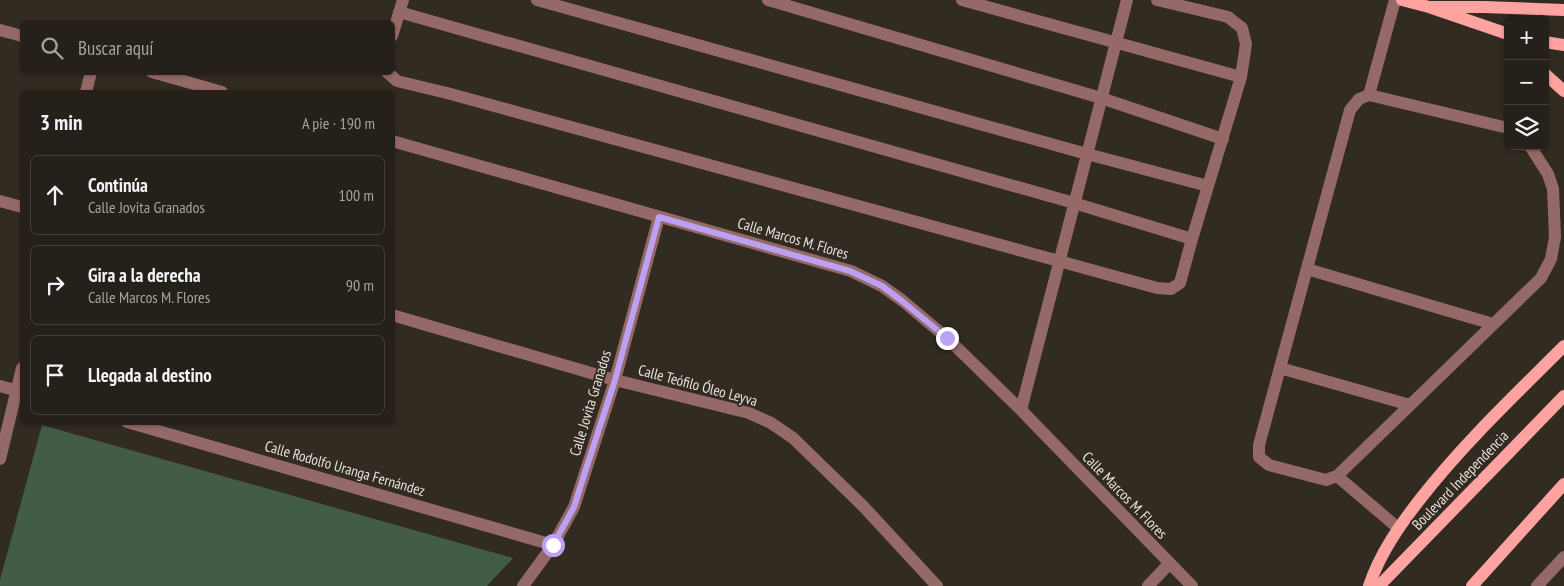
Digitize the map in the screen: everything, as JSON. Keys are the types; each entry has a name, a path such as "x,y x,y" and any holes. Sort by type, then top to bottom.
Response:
{"main road":[{"path":"1402,0 1429,7 1504,33"},
{"path":"1429,7 1484,6 1564,10"},
{"path":"1483,26 1504,41"},
{"path":"1549,43 1564,45"},
{"path":"1549,78 1564,91"},
{"path":"1370,586 1375,570 1398,528 1433,482 1471,438 1564,346"},
{"name":"Boulevard Independencia","path":"1379,586 1564,396"},
{"path":"1472,586 1564,484"}],"street":[{"path":"537,0 1208,186"},
{"path":"768,0 1101,98 1222,139"},
{"path":"962,0 1241,77"},
{"path":"1021,410 1127,0"},
{"path":"390,75 396,81 447,93 1157,288 1171,289 1180,283 1241,77 1246,44 1242,28 1228,17 1157,0"},
{"path":"1370,95 1395,0"},
{"path":"395,26 401,6 1192,239"},
{"path":"0,30 20,35"},
{"path":"86,90 89,75"},
{"path":"162,75 215,90"},
{"path":"1504,127 1370,95 1359,99 1350,110 1259,445 1259,457 1269,465 1326,480 1337,476 1541,278 1550,259 1555,237 1553,189 1548,174 1533,150"},
{"name":"Calle Marcos M. Flores","path":"395,142 850,271 882,286 947,338 1021,410 1192,586"},
{"path":"0,202 20,207"},
{"name":"Calle Jovita Granados","path":"523,586 553,545 574,507 615,380 659,217"},
{"path":"1307,269 1493,324"},
{"name":"Calle Teófilo Óleo Leyva","path":"395,316 615,380 749,412 772,423 793,438 864,506 932,584"},
{"path":"1280,368 1410,405"},
{"path":"0,386 20,392 0,459"},
{"name":"Calle Rodolfo Uranga Fernández","path":"137,425 553,545"},
{"path":"1337,476 1398,528"},
{"path":"1537,586 1564,557"},
{"path":"1148,586 1169,564"}],"green space":[{"path":"42,425 513,558 487,586 0,586 0,580"}],"route":[{"path":"553,545 574,507 615,380 659,217 850,271 882,286 947,338"}]}
